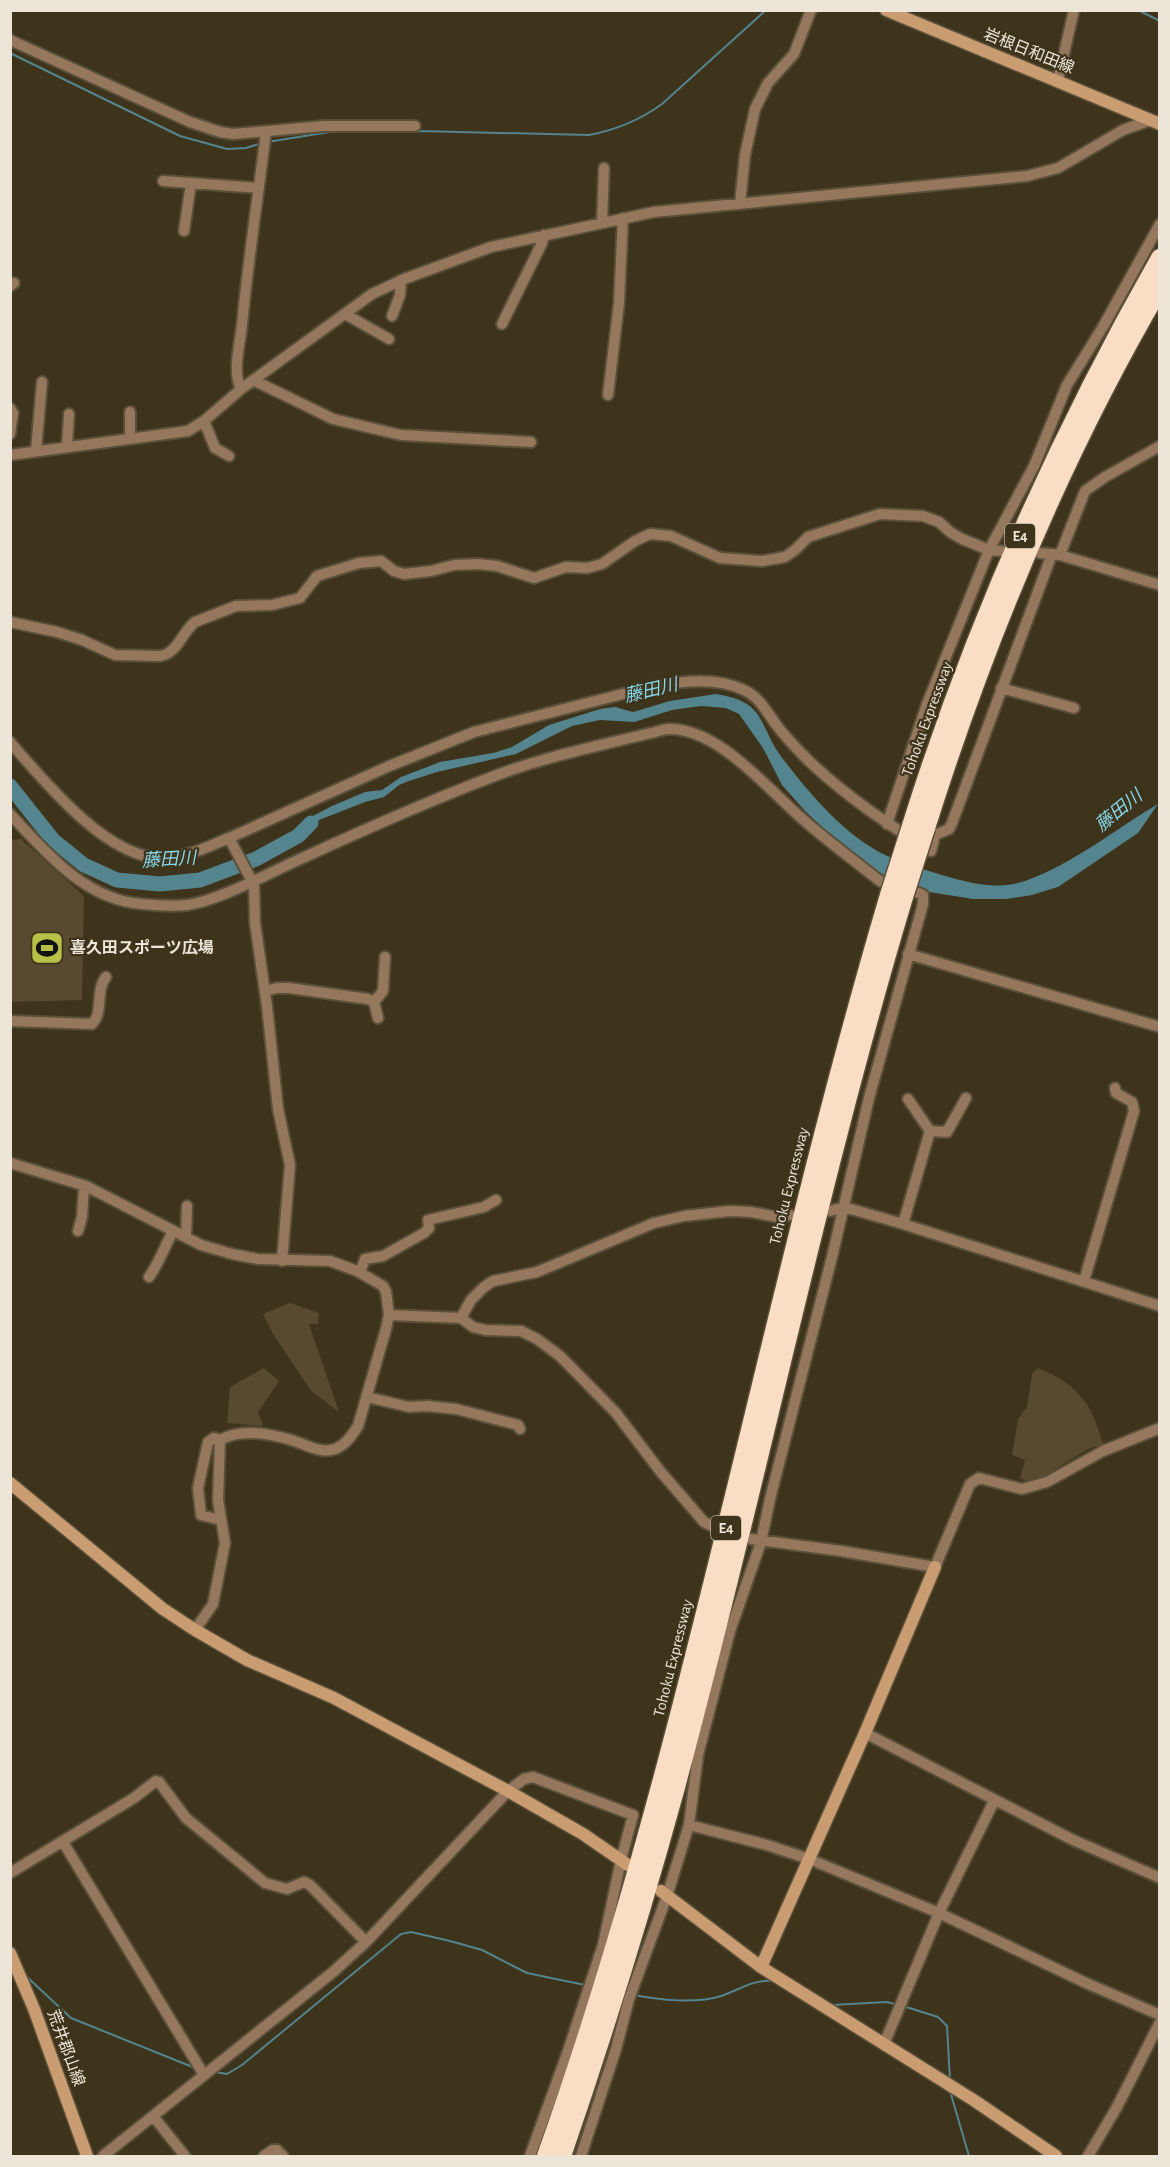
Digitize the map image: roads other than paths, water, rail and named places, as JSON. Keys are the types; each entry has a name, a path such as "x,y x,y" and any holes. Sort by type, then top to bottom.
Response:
{"highway":[{"name":"Tohoku Expressway","path":"546,2157 611,1963 662,1782 800,1220 851,1025 919,827 970,658 1020,534 1089,386 1160,258"},
{"name":"Tohoku Expressway","path":"919,827 983,664 1069,461 1136,327 1160,288"},
{"name":"Tohoku Expressway","path":"562,2157 627,1958 676,1786 814,1223 879,980 896,896"}],"street":[{"path":"740,203 745,155 755,109 768,83 794,54 811,10"},
{"name":"岩根日和田線","path":"886,10 1155,122"},
{"path":"1058,80 1074,10"},
{"path":"10,39 190,122 220,132 234,134 324,126 415,126"},
{"path":"10,455 188,431 204,421 253,380 372,294 401,280 491,247 654,212 1035,174 1058,168 1123,130 1155,122"},
{"path":"241,389 238,384 238,365 266,132"},
{"path":"602,222 604,168"},
{"path":"164,181 259,188"},
{"path":"184,231 191,183"},
{"path":"608,395 619,303 623,218"},
{"path":"887,824 931,695 989,550 1034,466 1067,385 1104,325 1160,224"},
{"path":"502,324 544,235"},
{"path":"392,316 400,295 401,280"},
{"path":"345,314 389,339"},
{"path":"253,380 333,419 401,435 531,442"},
{"path":"36,451 42,382"},
{"path":"10,408 14,413 10,434"},
{"path":"129,439 130,412"},
{"path":"67,447 69,414"},
{"path":"204,421 215,448 229,456"},
{"path":"10,742 87,822 111,840 138,855 161,858 183,855 231,841 387,767 474,732 654,686 682,681 733,685 758,699 789,740 808,760 854,800 887,824 931,850 935,835 949,829 952,823 1001,688 1085,491 1160,446"},
{"path":"10,622 57,632 115,655 160,656 166,655 177,645 195,622 226,608 272,605 300,598 317,576 359,563 384,562 394,571 408,575 454,565 478,564 497,566 534,578 566,567 602,564 634,541 650,534 671,536 720,558 762,561 785,557 807,537 880,514 923,516 939,522 962,539 989,550 1002,551"},
{"path":"1040,554 1056,555 1160,585"},
{"path":"1001,688 1074,708"},
{"path":"10,814 54,861 110,896 131,903 188,905 212,898 369,828 494,776 553,758 677,728 693,732 711,741 735,758 799,816 877,879 923,895 923,904 869,1098 844,1207 770,1498 730,1631 698,1755 689,1825 634,1985 619,2040 581,2157"},
{"path":"231,841 254,885 255,923 278,1109 290,1165 282,1261"},
{"path":"908,954 1160,1027"},
{"path":"374,1002 383,991 385,957"},
{"path":"10,1021 92,1024 97,1018 100,983 106,977"},
{"path":"265,991 277,987 368,999 374,1002 378,1018"},
{"path":"1084,1281 1134,1111 1132,1102 1116,1093 1114,1088"},
{"path":"930,1131 947,1132 966,1098"},
{"path":"908,1099 930,1131"},
{"path":"903,1224 930,1131"},
{"path":"10,1164 84,1186 109,1196 201,1245 232,1254 282,1261 330,1261 360,1272 383,1286 389,1315 368,1397 354,1432 340,1446 332,1450 321,1450 263,1434 238,1435 220,1440 214,1438 208,1442 198,1488 201,1515 221,1520"},
{"path":"78,1231 82,1217 84,1186"},
{"path":"360,1272 365,1259 383,1256 424,1233 429,1228 428,1220 484,1207 496,1200"},
{"path":"186,1237 188,1206"},
{"path":"830,1211 844,1207 1160,1306"},
{"path":"461,1318 471,1300 493,1281 537,1272 654,1223 684,1216 730,1211 777,1217 790,1215"},
{"path":"149,1277 157,1266 173,1231"},
{"path":"389,1315 461,1318 473,1327 485,1330 521,1331 537,1339 561,1356 616,1413 660,1471 704,1522 716,1527"},
{"path":"368,1397 409,1407 456,1409 518,1425 520,1429"},
{"path":"761,1967 865,1733 970,1484 980,1478 1022,1489 1047,1482 1103,1451 1159,1428"},
{"path":"195,1630 213,1604 225,1543 218,1500 220,1440"},
{"path":"10,1483 163,1609 195,1630 247,1660 334,1698 508,1791 583,1834 624,1862"},
{"path":"756,1540 841,1551 935,1567"},
{"path":"865,1733 1071,1839 1160,1878"},
{"path":"103,2157 333,1972 366,1942 508,1791 524,1779 533,1778 633,1815 603,1945 530,2157"},
{"path":"10,1873 134,1798 156,1781 186,1818 265,1883 287,1889 304,1882 310,1885 366,1942"},
{"path":"884,2044 939,1914 994,1801"},
{"path":"689,1825 767,1845 809,1859 939,1914 1160,2015"},
{"path":"63,1842 204,2075"},
{"path":"664,1893 761,1967 975,2101 1056,2157"},
{"name":"荒井郡山線","path":"10,1953 34,2009 87,2157"},
{"path":"1088,2157 1117,2107 1160,2022"},
{"path":"153,2116 185,2157"},
{"path":"264,2157 273,2150 277,2150 283,2157"}],"water":[{"path":"716,694 733,698 753,709 775,747 794,773 829,813 855,836 885,855 959,880 996,886 1025,881 1077,856 1158,804 1138,833 1058,887 1032,895 1006,899 973,899 923,891 881,874 836,840 805,811 782,785 763,748 739,714 726,708 701,706 672,710 634,722 600,720 572,726 516,754 437,772 399,785 384,797 319,820 306,835 297,837 303,826 313,816 332,806 365,792 382,790 401,777 440,762 493,753 512,747 549,725 600,709 615,707 633,712 670,701"}],"waterway":[{"path":"267,142 330,132 418,131 589,135 599,133 636,120 654,110 766,10"},
{"path":"1138,10 1160,21"},
{"path":"10,53 180,136 227,149 246,148 262,143"},
{"name":"藤田川","path":"10,786 53,840 84,865 117,880 160,884 200,880 256,859 298,836 311,823"},
{"path":"215,2072 227,2074 242,2065 401,1934 411,1932 450,1941 482,1950 527,1973 585,1985"},
{"path":"26,1976 71,2018 195,2068"},
{"path":"634,1995 666,2000 700,2000 721,1996 753,1983 773,1981"},
{"path":"832,2005 887,2002 898,2005"},
{"path":"903,2006 938,2017 947,2026 950,2080"},
{"path":"950,2091 969,2156"}],"place":[{"name":"喜久田スポーツ広場","path":"47,948"}]}
